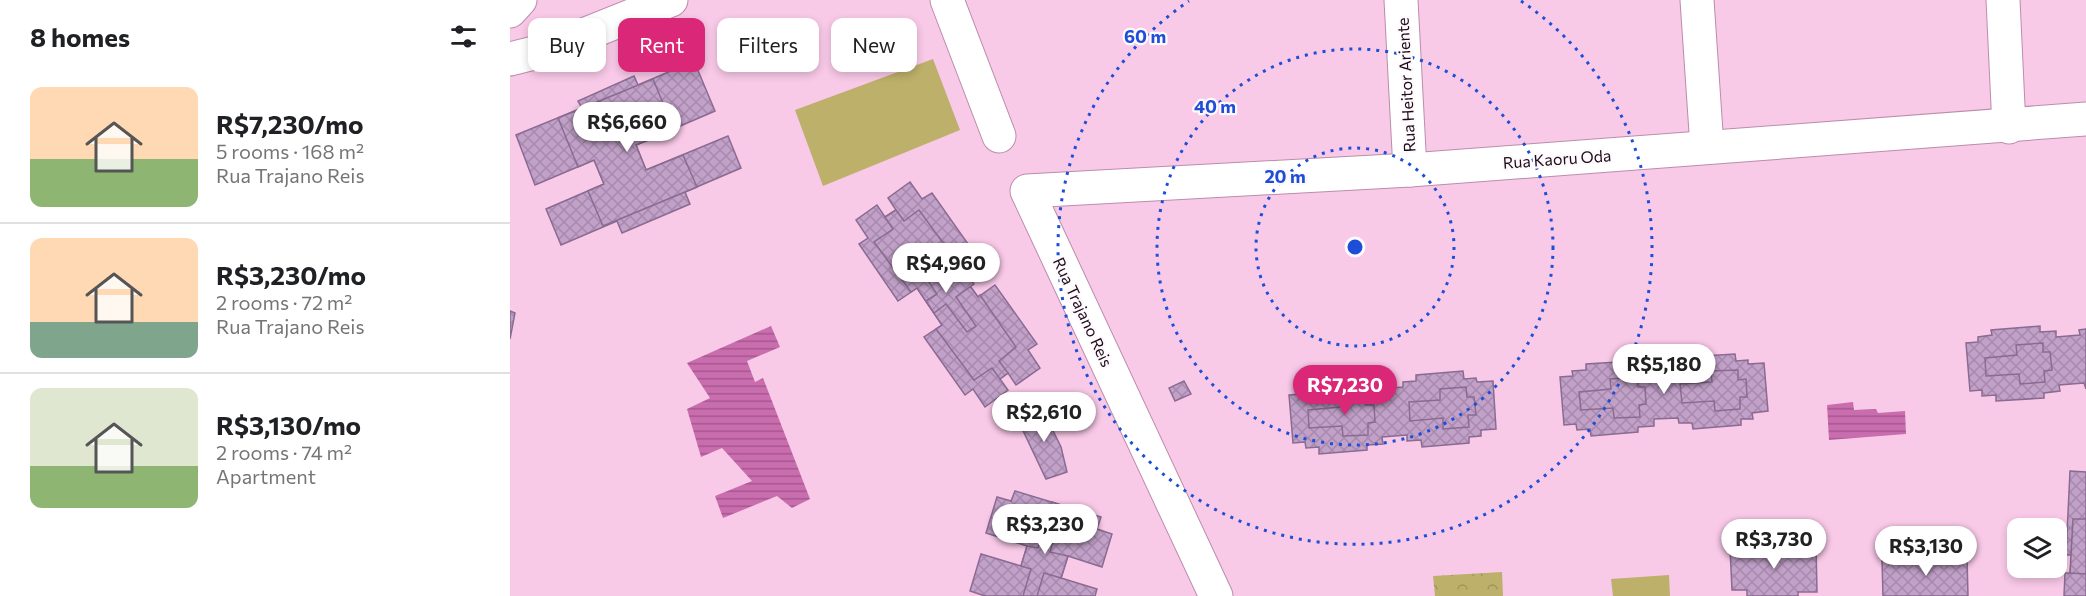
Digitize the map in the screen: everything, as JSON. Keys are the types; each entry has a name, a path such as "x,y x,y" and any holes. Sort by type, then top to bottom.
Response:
{"street":[{"path":"510,11 520,0"},
{"path":"510,58 546,50 671,0"},
{"path":"948,0 999,135"},
{"name":"Rua Heitor Ariente","path":"1401,0 1410,170"},
{"path":"1696,0 1707,147"},
{"path":"2003,0 2009,127"},
{"name":"Rua Kaoru Oda","path":"1027,191 1410,170 2009,127 2086,119"},
{"name":"Rua Trajano Reis","path":"1027,191 1216,596"}],"green space":[{"path":"933,59 960,130 823,186 795,110 898,72 917,72 917,65"},
{"path":"1502,572 1503,596 1435,596 1433,576"},
{"path":"1669,575 1670,596 1613,596 1611,579"}],"shaded area":[{"path":"771,326 780,347 747,361 755,382 763,378 810,499 792,508 777,496 723,518 715,496 752,481 722,448 701,457 687,409 710,398 687,363"},
{"path":"1853,402 1854,410 1876,409 1878,413 1905,411 1906,434 1829,440 1827,405"}],"building":[{"path":"668,72 699,72 715,111 636,145 646,170 728,136 741,168 685,192 690,204 622,233 617,221 561,245 546,209 604,184 594,160 535,185 516,135 582,108 578,101 634,76 638,85"},
{"path":"653,79 674,130 636,145 646,170 683,155 697,187 603,226 588,191 604,184 594,160 578,167 558,118"},
{"path":"910,182 922,199 932,193 973,251 954,264 978,297 995,285 1037,344 1028,350 1040,368 1016,385 1008,373 1000,379 1008,390 985,407 973,389 965,395 924,337 942,325 917,288 898,301 859,244 868,238 856,220 877,205 885,217 896,210 888,198"},
{"path":"896,210 904,221 919,210 957,262 954,264 978,297 980,295 1016,347 999,361 1008,373 1000,379 992,368 974,380 936,329 942,325 917,288 911,292 874,242 893,229 885,217"},
{"path":"927,255 948,285 966,272 974,284 956,297 976,326 967,332 946,304 934,313 926,301 937,294 916,263"},
{"path":"510,311 515,313 510,339"},
{"path":"2040,326 2040,332 2056,331 2056,337 2080,335 2079,330 2086,329 2086,389 2084,383 2059,385 2060,391 2044,393 2044,398 1996,401 1996,395 1982,396 1982,390 1970,391 1966,343 1978,342 1978,337 1992,335 1991,330"},
{"path":"2043,343 2043,352 2050,352 2052,370 2044,371 2045,382 2020,384 2019,374 1986,376 1985,358 2017,355 2016,345"},
{"path":"1735,354 1736,361 1748,360 1748,364 1764,363 1768,411 1752,413 1753,419 1741,419 1741,425 1693,429 1692,423 1679,423 1678,418 1654,419 1654,426 1638,427 1638,432 1591,436 1590,429 1577,430 1576,424 1564,425 1560,377 1573,376 1572,371 1586,370 1586,364 1634,361 1635,367 1650,366 1650,371 1674,369 1674,364 1688,363 1687,357"},
{"path":"1738,370 1738,380 1746,379 1747,397 1740,397 1740,409 1715,411 1714,401 1682,403 1680,384 1712,382 1711,371"},
{"path":"1463,371 1464,379 1476,378 1477,382 1493,381 1496,429 1481,430 1481,436 1469,437 1469,443 1422,447 1421,440 1407,441 1407,435 1382,437 1383,444 1367,445 1367,450 1319,454 1319,447 1306,448 1305,442 1293,443 1289,395 1302,394 1301,389 1315,388 1314,382 1363,378 1363,385 1379,384 1379,389 1403,387 1403,382 1416,381 1416,375"},
{"path":"1637,377 1638,387 1645,387 1646,404 1639,405 1640,417 1614,418 1613,408 1581,410 1579,392 1611,389 1610,379"},
{"path":"1184,381 1191,394 1175,401 1169,388"},
{"path":"1466,387 1467,397 1474,397 1476,415 1468,415 1469,427 1443,429 1443,418 1410,421 1409,402 1440,400 1440,389"},
{"path":"1366,395 1366,405 1374,405 1375,422 1368,423 1368,435 1343,436 1342,426 1309,428 1308,410 1340,407 1339,397"},
{"path":"1041,406 1061,447 1067,472 1046,479 1018,420"},
{"path":"2070,471 2086,472 2086,596 2064,596 2065,578 2067,578 2067,573 2070,573 2072,555 2067,555"},
{"path":"1015,491 1101,517 1097,529 1112,534 1102,567 1068,556 1061,578 1097,589 1095,596 985,596 970,591 981,554 1021,566 1027,546 986,533 997,497 1011,501"},
{"path":"1052,502 1064,506 1050,552 1068,556 1061,578 1044,573 1037,596 1023,596 1031,569 1021,566 1027,546 1038,548"},
{"path":"2073,519 2086,519 2086,574 2070,573"},
{"path":"1816,545 1817,592 1798,592 1798,596 1747,596 1747,590 1732,590 1730,548"},
{"path":"1967,557 1968,596 1883,596 1882,560"}]}
